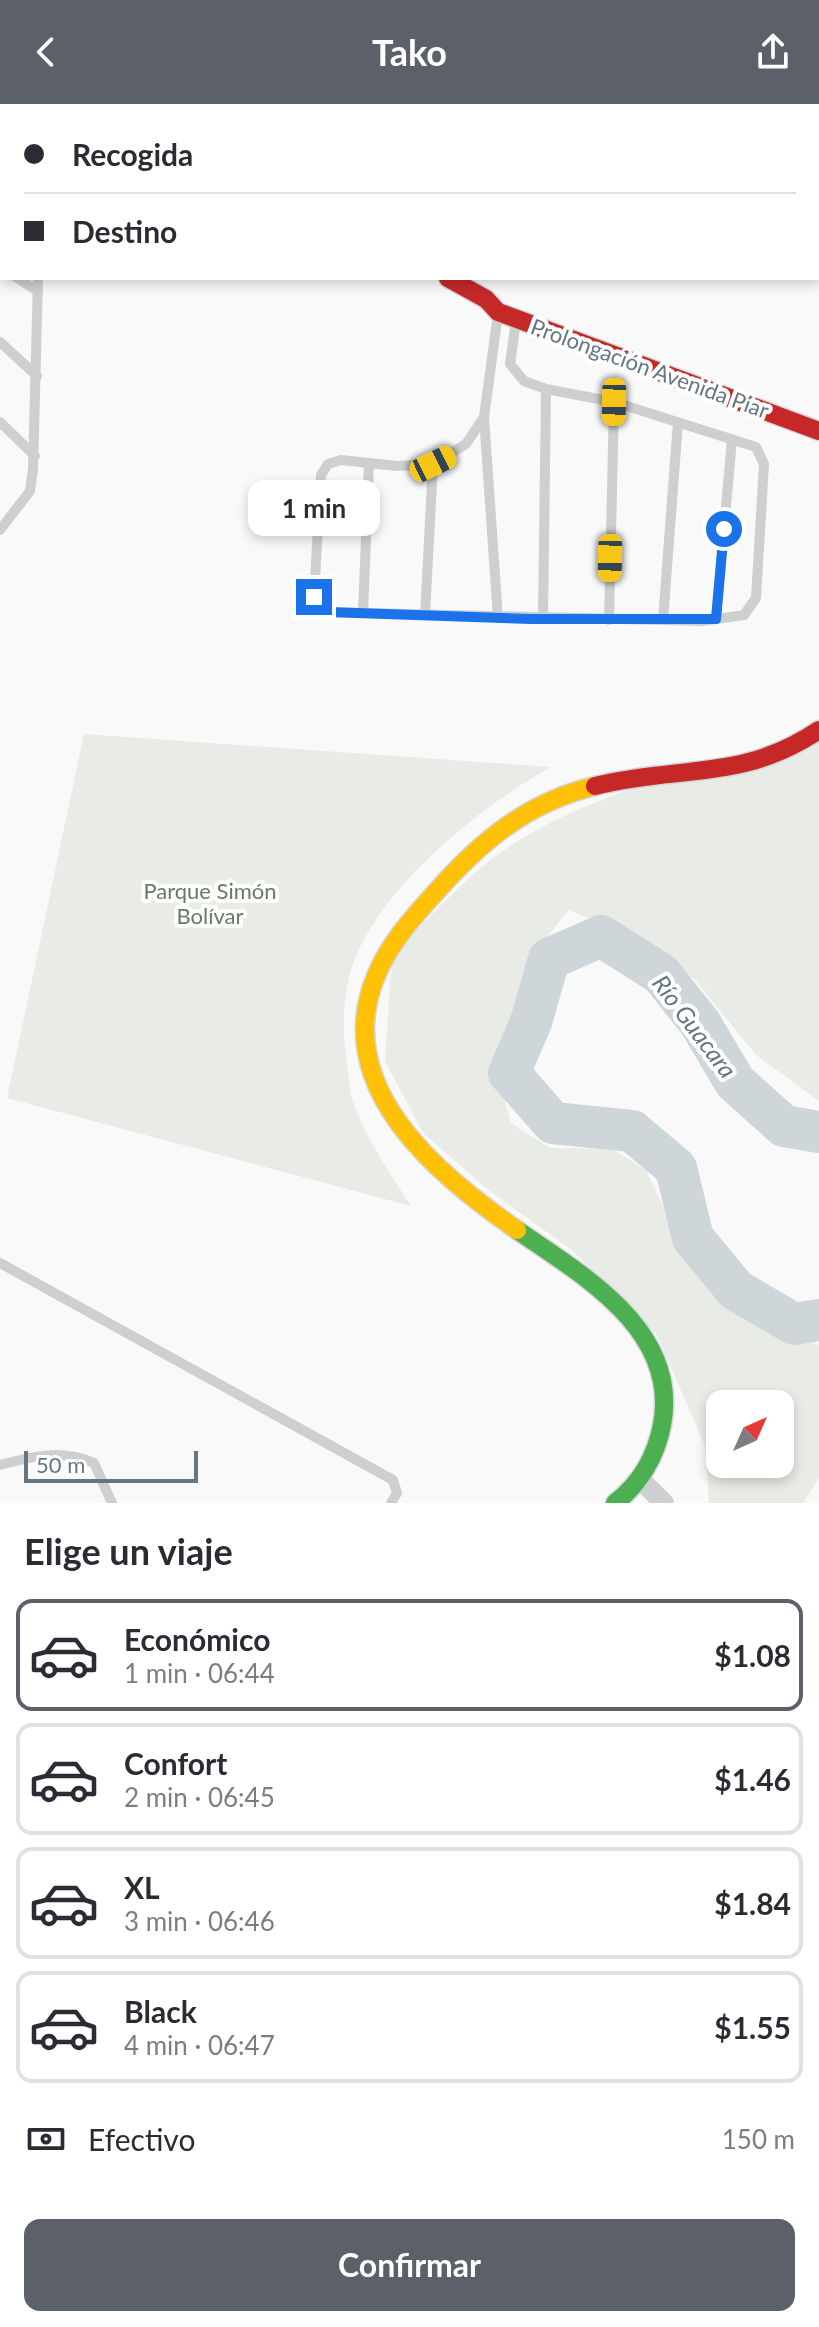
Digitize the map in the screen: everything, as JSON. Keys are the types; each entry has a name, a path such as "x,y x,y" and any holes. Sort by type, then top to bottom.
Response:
{"street":[{"name":"Prolongación Avenida Piar","path":"451,280 516,319 819,431"},
{"path":"472,280 492,306"},
{"path":"615,1503 640,1479 664,1424 667,1398 663,1373 647,1339 585,1274 514,1228 429,1160 383,1103 367,1046 371,990 386,951 449,875 514,820 569,792 731,768 774,755 819,730"},
{"path":"640,1479 664,1503"}],"lane":[{"path":"20,280 38,291"},
{"path":"3,522 30,491 35,456 38,280"},
{"path":"492,306 484,417 498,618"},
{"path":"484,417 466,444 433,464 341,460 328,464 321,475 314,597 318,606 327,612 543,619 716,619 744,615 756,598 764,464 756,447 614,402 546,389 524,381 510,364 516,319"},
{"path":"0,342 37,376"},
{"path":"543,619 546,389"},
{"path":"609,620 614,402"},
{"path":"0,422 35,456"},
{"path":"663,620 678,422"},
{"path":"716,619 732,439"},
{"path":"363,613 369,463"},
{"path":"425,615 433,464"},
{"path":"0,1263 393,1480 397,1493 391,1503"},
{"path":"0,1465 43,1454 75,1455 94,1463 112,1503"}],"green space":[{"name":"Parque Simón Bolívar","path":"84,734 551,767 461,829 403,885 379,916 361,947 349,978 344,1032 352,1100 373,1145 411,1206 7,1098"},
{"path":"819,734 819,1101 756,1055 696,981 640,939 568,910 542,944 494,1062 511,1123 550,1148 612,1149 646,1170 694,1272 728,1308 819,1345 819,1478 803,1503 709,1503 707,1478 794,1478 794,1390 706,1390 706,1460 705,1446 657,1335 573,1251 491,1192 423,1133 385,1061 392,954 452,894 489,861 564,816 605,798"}],"waterway":[{"name":"Río Guacara","path":"819,1132 784,1126 735,1082 700,1023 661,974 601,936 549,959 531,1022 509,1073 553,1123 632,1131 676,1168 693,1238 736,1290 794,1324 819,1320"}],"traffic: fast":[{"path":"517,1230 597,1287 642,1334 656,1361 664,1392 659,1436 639,1478 615,1503"}],"traffic: slow":[{"path":"517,1230 455,1182 399,1124 379,1090 367,1055 366,1016 376,976 388,953 410,921 453,873 488,840 527,813 548,802 595,786"}],"traffic: jam":[{"path":"452,280 486,299 498,312 819,431"},
{"path":"595,786 736,765 763,758 819,730"}],"route":[{"path":"314,597 318,606 327,612 531,619 716,619 724,529"}]}
